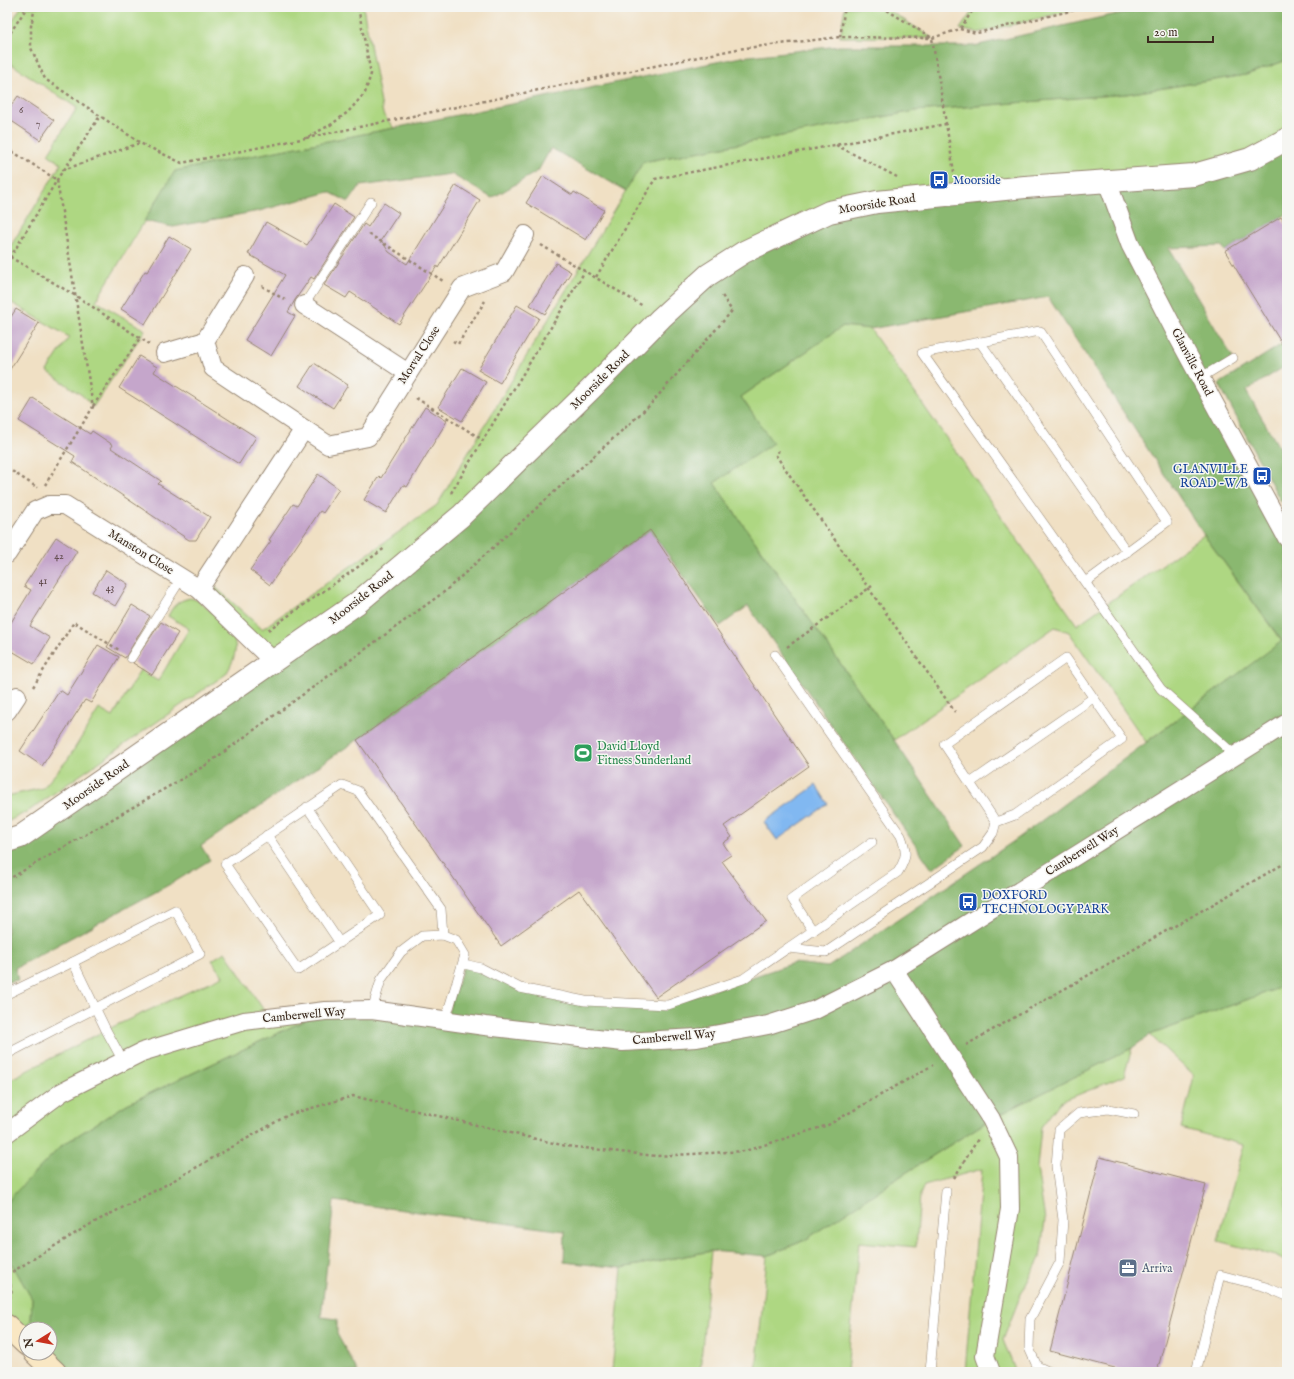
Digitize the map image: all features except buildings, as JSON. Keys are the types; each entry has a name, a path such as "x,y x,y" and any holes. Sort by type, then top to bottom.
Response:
{"main road":[{"path":"7,1326 18,1336"},
{"path":"43,1361 55,1372"}],"street":[{"name":"Moorside Road","path":"7,841 20,837 356,604 461,516 661,318 708,275 744,252 830,212 877,202 1107,181 1194,175 1250,159 1287,139"},
{"name":"Glanville Road","path":"1107,181 1130,244 1200,378 1284,526"},
{"name":"Morval Close","path":"205,341 213,368 328,445 368,437 462,288 504,272 525,235"},
{"path":"165,353 205,341 245,276"},
{"path":"304,305 404,380"},
{"path":"199,589 304,429"},
{"name":"Manston Close","path":"7,554 35,511 49,505 65,505 199,589 274,662"},
{"path":"7,711 17,696"},
{"name":"Camberwell Way","path":"7,1133 62,1092 142,1052 244,1021 325,1011 372,1010 445,1021 623,1042 697,1038 768,1025 815,1010 894,970 1287,723"},
{"path":"894,970 991,1118 1009,1157 1010,1209 985,1356 991,1372"}],"lane":[{"path":"304,305 371,202"},
{"path":"1086,582 1167,522 1040,331 922,353 1086,582 1161,690 1235,755"},
{"path":"980,342 1127,552"},
{"path":"1200,378 1233,358"},
{"path":"131,658 182,578"},
{"path":"464,964 481,968 520,988 527,990 585,1001 668,1005 743,979 898,872 903,864 906,850 901,836 775,655"},
{"path":"788,948 826,952 983,847 993,833 996,822 944,744 1066,658 1122,739 1015,815 996,822"},
{"path":"970,783 1094,698"},
{"path":"307,807 380,915 298,970 225,864 307,807 342,784 358,791 441,908 443,935"},
{"path":"267,835 340,943"},
{"path":"813,932 792,899 872,842"},
{"path":"7,994 175,910 200,954 7,1054"},
{"path":"372,1010 381,980 401,952 422,936 443,935 456,940 466,955 445,1021"},
{"path":"73,962 124,1061"},
{"path":"1050,1372 1037,1366 1029,1348 1030,1319 1060,1262 1063,1220 1056,1166 1059,1130 1079,1113 1108,1109 1134,1114"},
{"path":"930,1372 946,1191"},
{"path":"1196,1372 1220,1275 1266,1287 1287,1296"}],"path":[{"path":"7,38 27,7"},
{"path":"35,7 31,26 31,48 45,79 140,143 182,163 737,49 840,37 932,38 960,30 977,34 1086,7"},
{"path":"306,138 332,124 348,112 365,93 371,74 358,7"},
{"path":"840,37 845,7"},
{"path":"882,7 932,38 958,194"},
{"path":"960,30 975,7"},
{"path":"7,263 63,170 100,116"},
{"path":"596,277 655,179 946,124"},
{"path":"63,170 140,143"},
{"path":"835,145 898,178"},
{"path":"7,148 57,180 93,407"},
{"path":"356,225 460,292"},
{"path":"525,235 644,307"},
{"path":"10,257 76,296 165,353"},
{"path":"449,497 585,271"},
{"path":"7,880 206,765 444,592 649,406 732,311 708,275"},
{"path":"245,276 294,306 304,305"},
{"path":"461,340 466,333"},
{"path":"7,468 42,491 93,407 140,338"},
{"path":"404,380 483,440"},
{"path":"779,451 775,454 955,712"},
{"path":"267,631 390,545"},
{"path":"775,655 872,586"},
{"path":"17,696 25,700 74,622 131,658"},
{"path":"7,1275 27,1264 89,1224 162,1187 288,1115 353,1096 566,1146 656,1156 745,1151 828,1125 1287,862"},
{"path":"946,1191 991,1118"},
{"path":"7,1280 9,1280 12,1287 12,1294 7,1302"}],"green space":[{"path":"21,7 363,7 383,114 394,128 175,171 96,301 145,330 93,407 83,396 47,371 69,337 7,300 7,252 61,164 48,154 77,108 7,61 7,29"},
{"path":"845,7 884,7 932,38 840,37"},
{"path":"975,7 1087,7 977,33 960,29"},
{"path":"1156,7 1287,7 1287,60 1246,75 1126,94 915,111 643,162 626,191 551,148 538,171 492,198 451,174 360,186 349,202 329,192 259,211 173,227 144,221 175,171 741,57 839,46 974,46 1107,16"},
{"path":"1287,60 1287,139 1250,159 1107,181 461,516 274,662 206,595 213,585 262,629 437,505 643,162 915,111 1126,94 1246,75"},
{"path":"1287,139 1287,214 1225,251 1222,246 1168,248 1233,358 1200,378 1280,523 1287,518 1287,985 1150,1035 1132,1048 991,1119 893,1181 805,1240 767,1256 711,1251 622,1268 564,1262 565,1231 334,1201 321,1317 337,1319 337,1334 358,1372 55,1372 52,1361 58,1361 58,1321 30,1321 32,1299 12,1264 7,1261 7,1204 11,1197 61,1146 127,1104 325,1011 445,1021 464,964 520,988 585,1001 668,1005 794,963 828,967 1017,839 1282,641 1204,535 1048,297 870,329 843,326 741,397 773,443 714,483 894,740 965,846 932,869 748,606 720,626 650,530 357,740 201,846 210,860 176,881 15,968 18,980 7,982 7,841 356,604 708,275 829,212 1194,175"},
{"path":"843,326 870,329 1077,625 1204,535 1282,642 1146,742 1069,632 1055,627 894,740 714,483 772,443 741,397"},
{"path":"1287,341 1287,365 1246,391 1287,461 1287,498 1281,502 1219,384"},
{"path":"190,598 200,602 213,613 232,634 235,648 234,656 226,674 30,810 7,822 7,796 43,788 68,759 99,709 113,717 140,670 158,681 189,629 168,616 177,604 182,600"},
{"path":"225,952 269,1018 325,1011 127,1104 61,1146 7,1204 7,1081 106,1030 223,976 212,960"},
{"path":"1287,985 1287,1262 1275,1256 1218,1241 1244,1145 1181,1128 1194,1076 1150,1035"},
{"path":"1132,1048 1124,1076 1060,1102 1041,1127 1037,1168 1045,1220 1040,1258 1021,1294 1003,1340 1015,1370 1018,1372 965,1372 982,1169 924,1185 920,1195 916,1247 859,1242 847,1372 756,1372 767,1256 805,1240 893,1181 991,1119"},
{"path":"711,1251 700,1372 612,1371 622,1268"},
{"path":"7,1261 12,1264 32,1299 31,1320 18,1321 17,1335 7,1326"}],"water":[{"path":"816,785 828,804 777,840 764,822"}],"place":[{"name":"Moorside","path":"939,180"},
{"name":"GLANVILLE ROAD -W/B","path":"1262,476"},
{"name":"David Lloyd Fitness Sunderland","path":"583,753"},
{"name":"DOXFORD TECHNOLOGY PARK","path":"968,902"},
{"name":"Arriva","path":"1128,1268"}]}
